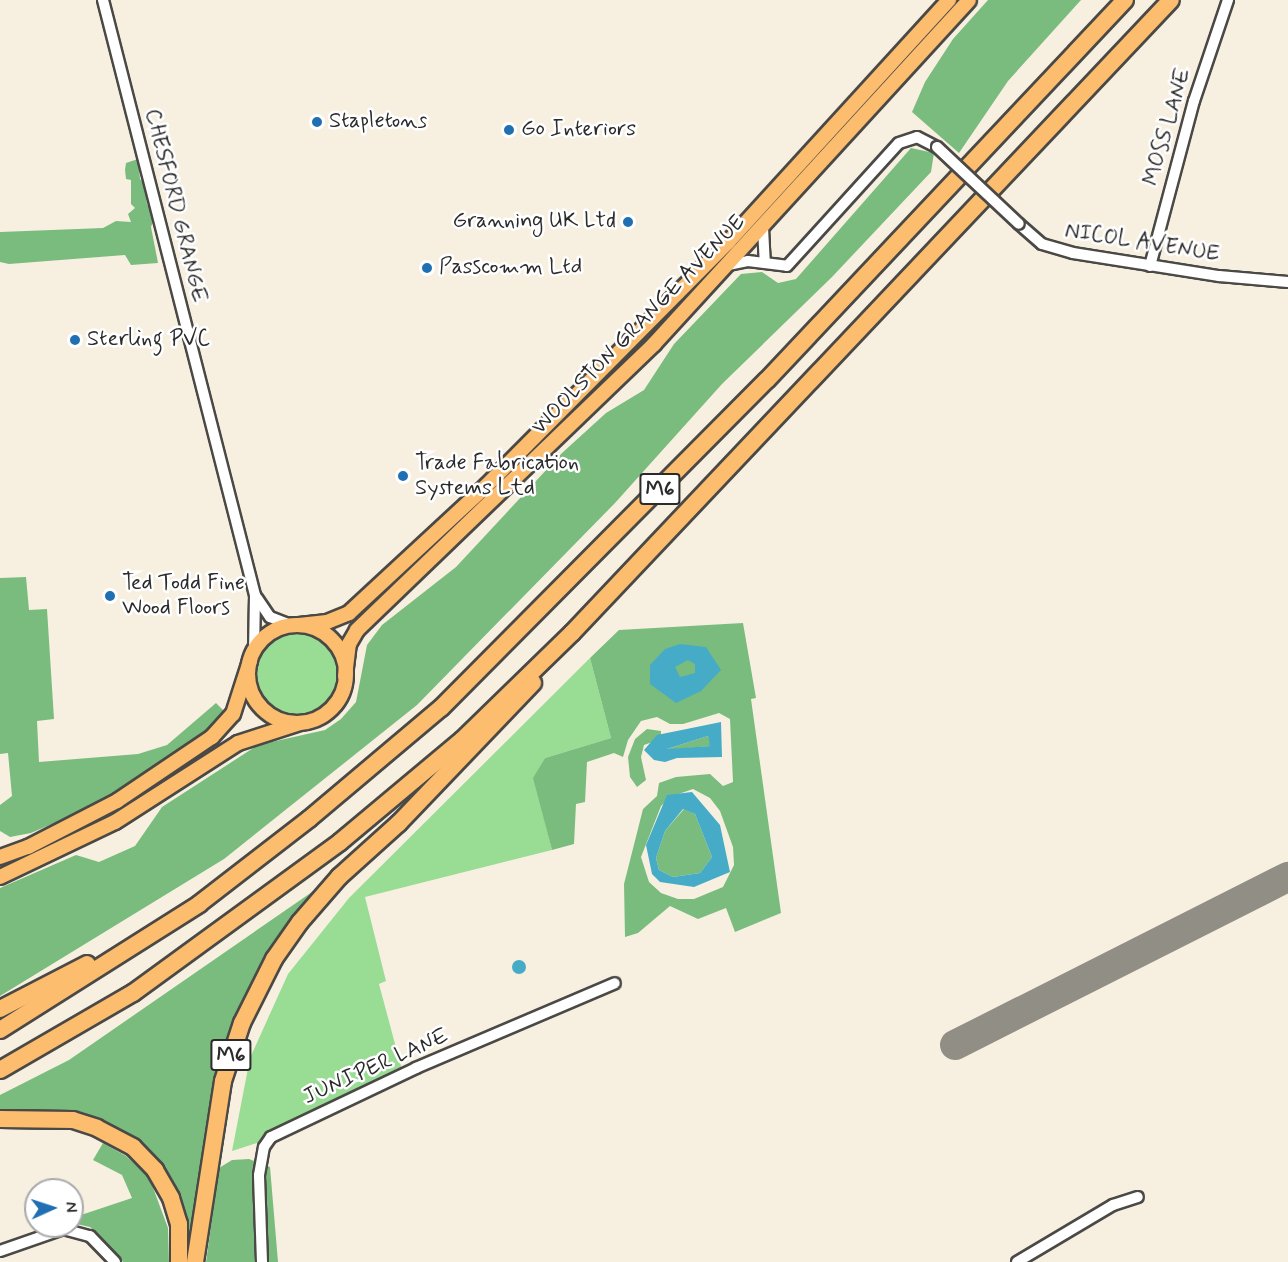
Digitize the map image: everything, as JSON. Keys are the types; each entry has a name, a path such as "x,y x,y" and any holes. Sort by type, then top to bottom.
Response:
{"highway":[{"name":"M6","path":"0,1030 199,904 309,819 441,708 767,380 1125,0"},
{"name":"M6","path":"0,1070 133,993 340,842 462,740 572,633 1170,0"},
{"name":"M6","path":"195,1262 223,1081 242,1023 274,959 300,922 339,877 399,823 518,702 572,633"},
{"name":"M6","path":"0,1009 153,933"},
{"path":"0,1119 72,1120 97,1128 133,1147 155,1170 171,1198 179,1224 179,1262"}],"main road":[{"name":"WOOLSTON GRANGE AVENUE","path":"295,625 327,622 349,613 486,486 728,242 949,0"},
{"name":"WOOLSTON GRANGE AVENUE","path":"345,676 349,644 357,630 646,352 763,228 969,0"},
{"path":"0,858 28,847 117,801 212,737 233,714 252,655 269,633 295,625 320,632 337,647 345,676 332,708 300,723 248,738 116,822 0,877"},
{"path":"252,655 251,691 259,705 270,715 300,723"}],"street":[{"name":"CHESFORD GRANGE","path":"104,0 255,595 252,655"},
{"name":"MOSS LANE","path":"1150,266 1194,101 1228,0"},
{"name":"NICOL AVENUE","path":"728,265 765,263 780,267 793,262 898,143 917,137 938,147 1019,224 1051,248 1150,266 1288,282"},
{"path":"763,228 765,263"},
{"name":"CHESFORD GRANGE","path":"255,595 270,617 295,625"},
{"name":"JUNIPER LANE","path":"262,1262 259,1175 264,1147 271,1137 416,1068 615,983"},
{"path":"1017,1262 1113,1205 1138,1197"},
{"path":"0,1251 63,1229 90,1236 115,1262"}],"green space":[{"path":"988,0 1081,0 1008,81 959,153 912,112 925,82 953,39"},
{"path":"911,148 934,153 931,172 832,277 722,384 615,503 417,705 224,859 0,996 0,888 76,855 99,862 135,846 162,807 258,745 325,730 341,719 356,702 367,645 382,625 456,567 562,453 606,413 644,390 674,344 741,274 762,272 778,283 796,279"},
{"path":"138,159 140,179 145,185 147,204 155,216 151,227 158,263 131,265 125,255 9,264 0,262 0,232 103,228 116,221 131,222 128,214 135,208 131,204 131,180 126,179 125,170 126,163"},
{"path":"26,577 29,610 47,609 54,719 37,721 39,762 138,754 167,745 216,703 225,712 214,727 176,757 94,806 31,833 10,837 0,831 0,805 12,796 8,753 0,754 0,578"},
{"path":"743,623 756,698 751,699 781,913 735,932 726,908 698,919 670,906 638,933 625,937 624,884 643,809 657,796 659,783 676,777 710,774 723,786 733,782 730,719 719,713 683,724 670,724 657,717 641,721 628,740 623,757 614,753 587,762 585,802 576,804 574,844 552,850 533,778 545,758 611,738 590,658 619,630","holes":["693,789 710,798 720,811 733,847 734,865 723,887 694,899 678,899 661,893 649,882 641,857 661,806 670,797"]},
{"path":"297,633 313,636 326,645 335,658 338,674 335,690 326,703 313,712 297,715 281,712 268,703 259,690 256,674 259,658 268,645 281,636"},
{"path":"590,658 611,738 545,758 534,778 552,850 365,897 386,981 379,984 402,1070 257,1143 232,1151 250,1058 288,974 349,898"},
{"path":"647,729 661,731 661,739 644,745 641,757 646,780 637,787 630,777 628,757 635,739"},
{"path":"708,736 711,746 664,750"},
{"path":"684,809 695,814 712,857 700,873 673,877 659,870 656,858 665,831"},
{"path":"325,883 252,984 186,1262 186,1235 136,1141 110,1125 73,1113 37,1110 0,1117 0,1095 69,1060"},
{"path":"103,1143 126,1156 149,1177 168,1228 169,1262 123,1262 90,1227 84,1226 84,1214 132,1198 122,1175 93,1160"},
{"path":"249,1159 270,1167 278,1262 206,1262 219,1168 232,1160"}],"water":[{"path":"680,644 706,647 721,670 701,691 676,703 650,684 650,665 665,649","holes":["688,660 695,664 695,673 680,677 675,667"]},
{"path":"721,722 722,757 677,758 665,762 654,760 644,750 657,735","holes":["708,736 710,746 667,749"]},
{"path":"692,792 720,825 730,872 694,887 660,882 652,874 646,845 667,795","holes":["683,809 695,814 712,857 700,873 673,877 659,870 656,858 665,831"]},
{"path":"519,960 524,962 526,967 524,972 519,974 514,972 512,967 514,962"}],"taxiway":[{"path":"955,1045 1288,877"}],"place":[{"name":"Stapletons","path":"317,122"},
{"name":"Go Interiors","path":"509,130"},
{"name":"Granning UK Ltd","path":"628,222"},
{"name":"Passcomm Ltd","path":"427,268"},
{"name":"Sterling PVC","path":"75,340"},
{"name":"Trade Fabrication Systems Ltd","path":"403,476"},
{"name":"Ted Todd Fine Wood Floors","path":"110,596"}]}
